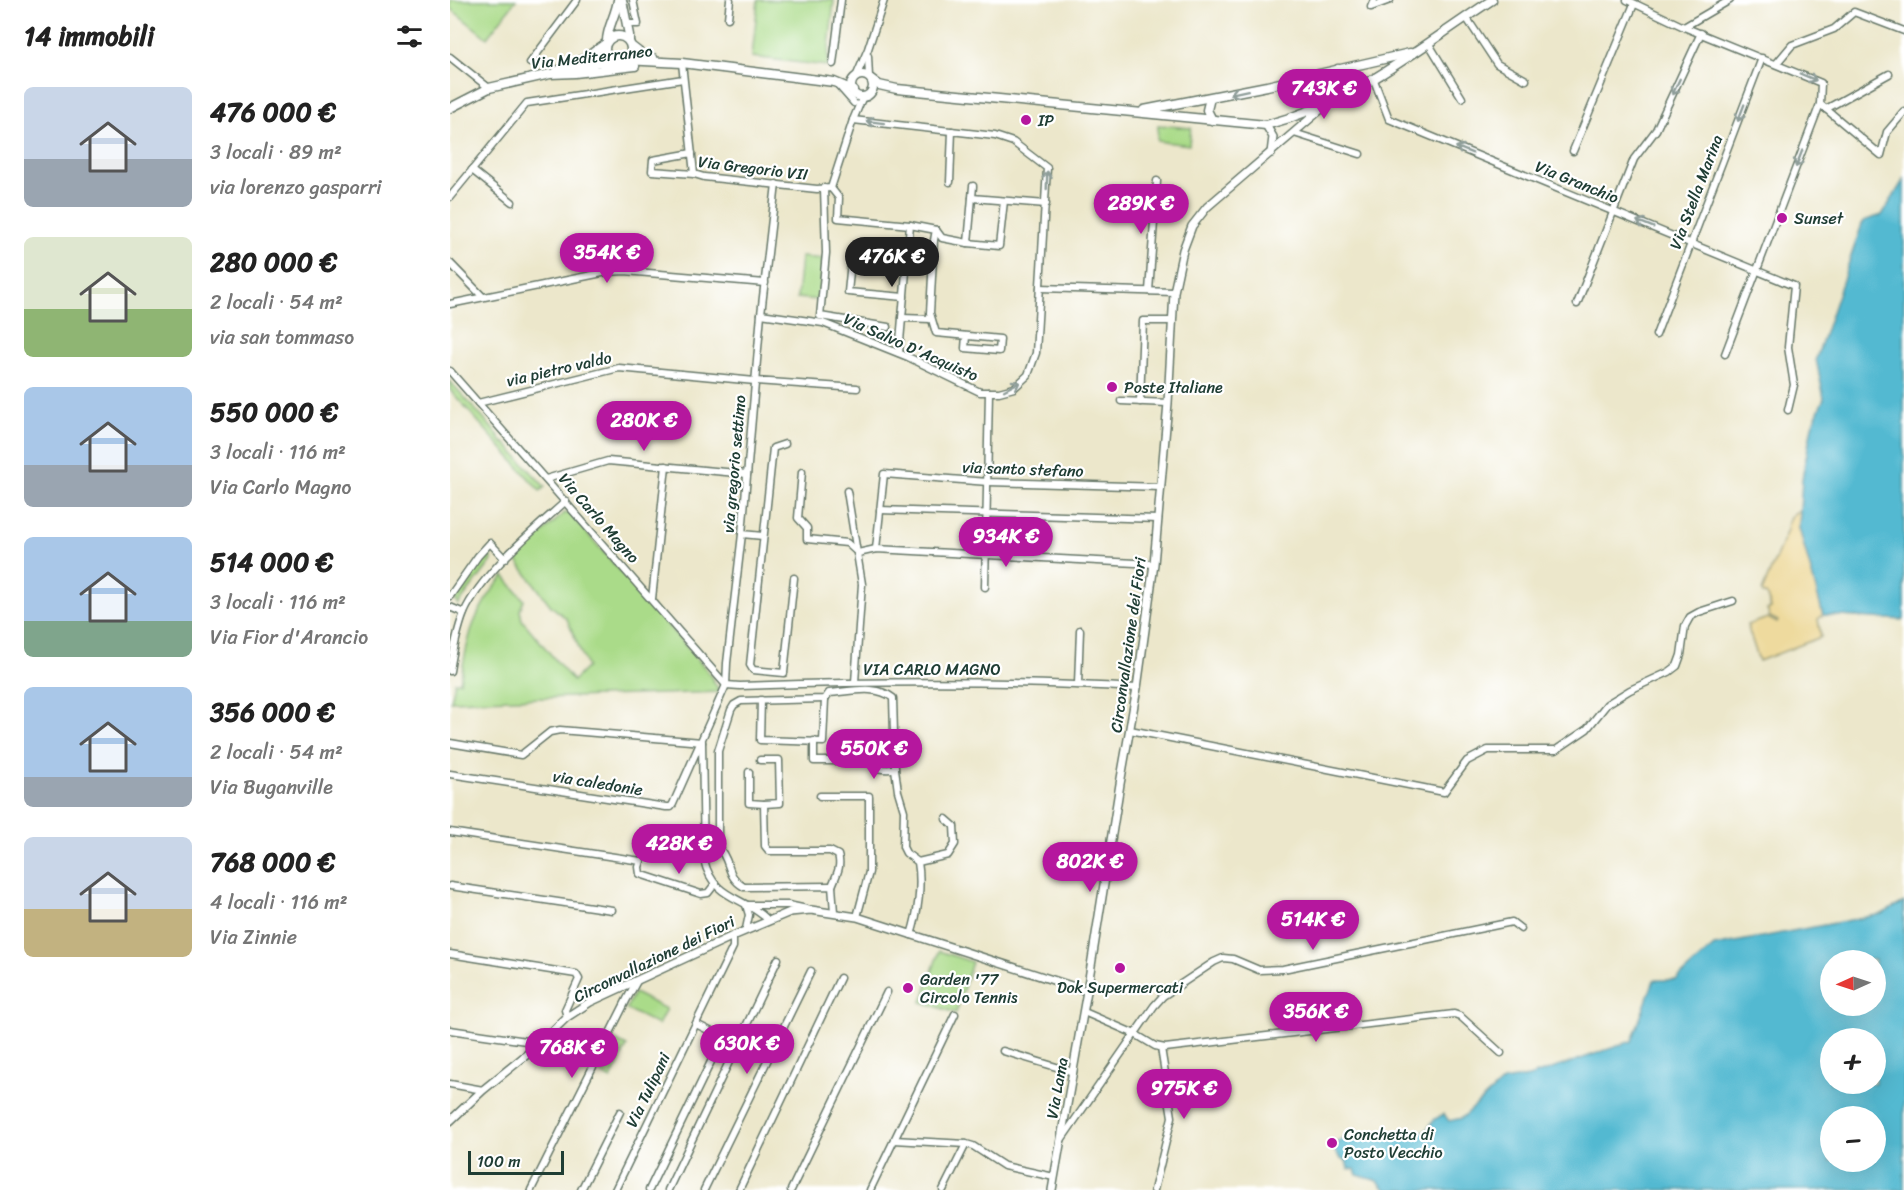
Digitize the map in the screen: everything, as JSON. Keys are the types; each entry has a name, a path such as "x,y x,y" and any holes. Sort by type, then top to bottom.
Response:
{"main road":[{"path":"550,74 599,62 625,60 630,54 630,43 620,0"},
{"path":"614,62 605,52 607,35 620,0"},
{"path":"870,78 879,85 897,89 1266,125 1298,117 1374,80 1492,0"},
{"path":"550,74 574,64 618,35 630,43"},
{"name":"Via Mediterraneo","path":"630,43 644,56 671,63"},
{"path":"1135,112 1210,98 1419,51"},
{"name":"Via Mediterraneo","path":"625,60 682,63 834,82 860,92"},
{"name":"Via Mediterraneo","path":"450,108 489,88 550,74 671,63"},
{"path":"1365,63 1372,70 1374,80"},
{"path":"1338,69 1349,82 1349,93"},
{"name":"Via Mediterraneo","path":"834,82 864,75 870,78"},
{"path":"855,78 860,92"},
{"path":"860,92 873,86 870,78"},
{"path":"860,92 897,89"},
{"path":"1210,98 1207,110 1212,120"}],"street":[{"path":"530,63 577,0"},
{"path":"627,24 638,24 633,0"},
{"path":"728,18 730,0"},
{"path":"833,64 841,0"},
{"path":"855,78 868,49 884,0"},
{"path":"1374,0 1371,7 1390,0"},
{"path":"1627,0 1684,27 1821,83 1820,104 1725,354"},
{"path":"1684,27 1730,0"},
{"path":"1573,151 1634,4"},
{"path":"1776,64 1792,45 1834,29 1854,12 1904,31"},
{"path":"1466,17 1497,64 1526,80"},
{"path":"1577,303 1634,159 1656,130 1701,33"},
{"path":"1429,44 1462,98"},
{"path":"868,49 870,78"},
{"path":"450,57 489,88"},
{"name":"Via Stella Marina","path":"1656,335 1762,58"},
{"path":"682,63 694,174"},
{"path":"1826,109 1889,74"},
{"path":"450,196 527,103 683,79"},
{"name":"Via Granchio","path":"1374,80 1389,119 1794,286 1788,347 1794,384 1788,410"},
{"path":"834,82 854,103"},
{"name":"Via Gregorio VII","path":"853,120 854,103 860,92"},
{"name":"Via Gregorio VII","path":"692,153 653,160 652,171 828,188 853,120 860,92"},
{"path":"1820,104 1881,155 1887,132 1904,112"},
{"name":"Circonvallazione dei Fiori","path":"450,1121 567,1017 590,1002 746,929 789,912 811,910 856,917 1087,991 1137,688 1154,564 1168,402 1174,292 1183,249 1192,226 1206,207 1326,105"},
{"name":"Via Salvo D'Acquisto","path":"761,314 823,323 899,353 980,392 999,392 1014,387 1028,375 1036,353 1047,168 1013,142 995,136 853,120"},
{"path":"1266,125 1273,137 1271,153"},
{"path":"950,182 952,131"},
{"path":"1294,132 1360,154"},
{"path":"472,170 513,202"},
{"path":"1149,291 1157,181"},
{"name":"via gregorio settimo","path":"702,742 726,685 761,314 776,184"},
{"path":"968,243 973,186"},
{"path":"828,188 839,198 838,218 910,225 936,230 942,238 999,246 1004,201"},
{"path":"828,188 826,253 820,316 888,327"},
{"path":"972,198 1046,204"},
{"path":"899,353 910,225"},
{"path":"936,230 931,319 936,333 1000,339 999,351 965,348 966,336"},
{"path":"904,297 848,292 852,252 907,258"},
{"path":"450,263 483,297"},
{"path":"450,304 607,272 625,271 765,283"},
{"path":"1040,288 1174,292"},
{"path":"902,318 931,319"},
{"path":"1140,402 1143,321 1172,321"},
{"name":"via pietro valdo","path":"478,403 619,368 857,388"},
{"name":"Via Carlo Magno","path":"450,371 726,685"},
{"path":"985,587 988,392"},
{"path":"1121,401 1168,402"},
{"path":"784,673 753,670 750,665 772,448 785,444"},
{"path":"546,479 608,461 747,474"},
{"path":"652,599 666,466"},
{"path":"802,472 798,518 807,528 807,539 847,543 858,553"},
{"name":"via santo stefano","path":"880,510 884,474 988,483 1161,487"},
{"path":"847,491 862,584 855,682"},
{"path":"450,671 464,613 475,592 491,572 566,501"},
{"path":"876,549 880,510 1158,519"},
{"path":"742,534 763,536"},
{"path":"450,596 490,543 505,559"},
{"path":"858,553 876,549 1154,564"},
{"path":"784,685 794,578"},
{"path":"1130,730 1444,792 1467,761 1488,750 1556,750 1587,729 1607,704 1677,666 1681,654 1684,626 1690,617 1733,601"},
{"path":"450,607 464,613"},
{"path":"1078,684 1080,630"},
{"name":"VIA CARLO MAGNO","path":"726,685 975,681 1137,688"},
{"path":"870,682 870,690"},
{"path":"770,685 771,700"},
{"path":"761,700 760,740 823,742 825,699 829,693 870,690 886,693 893,698 897,791 904,811 903,847 906,853 918,862"},
{"path":"825,699 741,701 734,705 718,751 718,847 724,853 735,882 744,887 832,886"},
{"path":"450,743 521,755 550,732 560,730 702,742 704,860 707,873 730,898 758,910 768,920"},
{"path":"894,735 870,735 870,761 878,769 895,769"},
{"path":"814,741 814,761 870,761"},
{"name":"via caledonie","path":"450,774 670,807 702,742"},
{"path":"749,772 749,803 780,803 779,760 760,760"},
{"path":"820,796 868,796 869,872 856,917"},
{"path":"764,804 765,846 769,851 830,851 838,855 839,871 832,886 834,912"},
{"path":"918,862 948,855 955,844 954,826 946,819"},
{"path":"450,832 641,861 638,871 642,876 705,895 715,884"},
{"path":"911,935 917,905 918,862"},
{"path":"450,886 612,910"},
{"path":"746,905 788,905 811,910"},
{"path":"746,905 749,915 746,929"},
{"path":"1061,1140 1163,996 1214,962 1223,958 1233,959 1259,970 1284,969 1512,922 1521,929"},
{"name":"Via Tulipani","path":"615,1190 733,947 733,936"},
{"path":"450,954 576,974 579,979 566,1010 567,1017"},
{"path":"668,1190 778,958"},
{"path":"704,1190 811,970"},
{"path":"739,1190 840,978"},
{"path":"531,1190 637,981"},
{"name":"Via Lama","path":"1052,1190 1087,991"},
{"path":"791,1190 887,992"},
{"path":"1084,1012 1161,1048 1454,1014 1460,1016 1501,1053"},
{"path":"870,1190 955,1014"},
{"path":"649,1190 720,1043 720,1036 696,1024"},
{"path":"450,1030 540,1043"},
{"path":"1154,1190 1172,1117 1161,1048"},
{"path":"1004,1051 1073,1072"},
{"path":"450,1084 483,1090"},
{"path":"580,1190 620,1112"},
{"path":"894,1140 966,1144 1004,1166 1054,1177"},
{"path":"943,1190 966,1144"}],"green space":[{"path":"450,0 516,0 487,38 450,8"},
{"path":"758,0 834,0 827,66 752,57"},
{"path":"1158,125 1191,128 1189,145 1157,141"},
{"path":"801,257 823,259 819,300 797,298"},
{"path":"450,381 503,443 545,487 540,491 450,390"},
{"path":"564,513 570,514 707,670 720,692 451,701 455,682 460,682 469,638 478,613 504,576 524,600 520,610 522,620 573,681 587,667 567,619 551,606 517,561 518,556"},
{"path":"490,555 491,562 458,605 455,600 483,562 481,560"},
{"path":"939,951 972,962 956,1013 922,1002"},
{"path":"634,993 666,1009 658,1025 626,1009"},
{"path":"611,1038 627,1046 611,1079 595,1071"}],"sand":[{"path":"1800,510 1799,528 1823,615 1818,619 1821,637 1759,661 1747,625 1768,618 1777,623 1778,621 1770,617 1767,610 1771,608 1766,594 1762,592 1789,520"}],"water":[{"path":"1904,179 1904,620 1823,615 1799,528 1802,479 1812,426 1824,398 1816,359 1863,221 1882,215"},
{"path":"1904,902 1904,1190 1386,1190 1378,1181 1357,1175 1355,1169 1348,1169 1346,1160 1341,1159 1334,1150 1335,1145 1346,1136 1356,1141 1377,1136 1381,1138 1407,1136 1426,1131 1435,1119 1444,1114 1449,1121 1462,1118 1503,1081 1529,1077 1632,1041 1654,980 1676,980 1714,946 1882,914"}],"place":[{"name":"IP","path":"1026,120"},
{"name":"Sunset","path":"1782,218"},
{"name":"Poste Italiane","path":"1112,387"},
{"name":"Dok Supermercati","path":"1120,968"},
{"name":"Garden '77 Circolo Tennis","path":"908,988"},
{"name":"Conchetta di Posto Vecchio","path":"1332,1143"}]}
